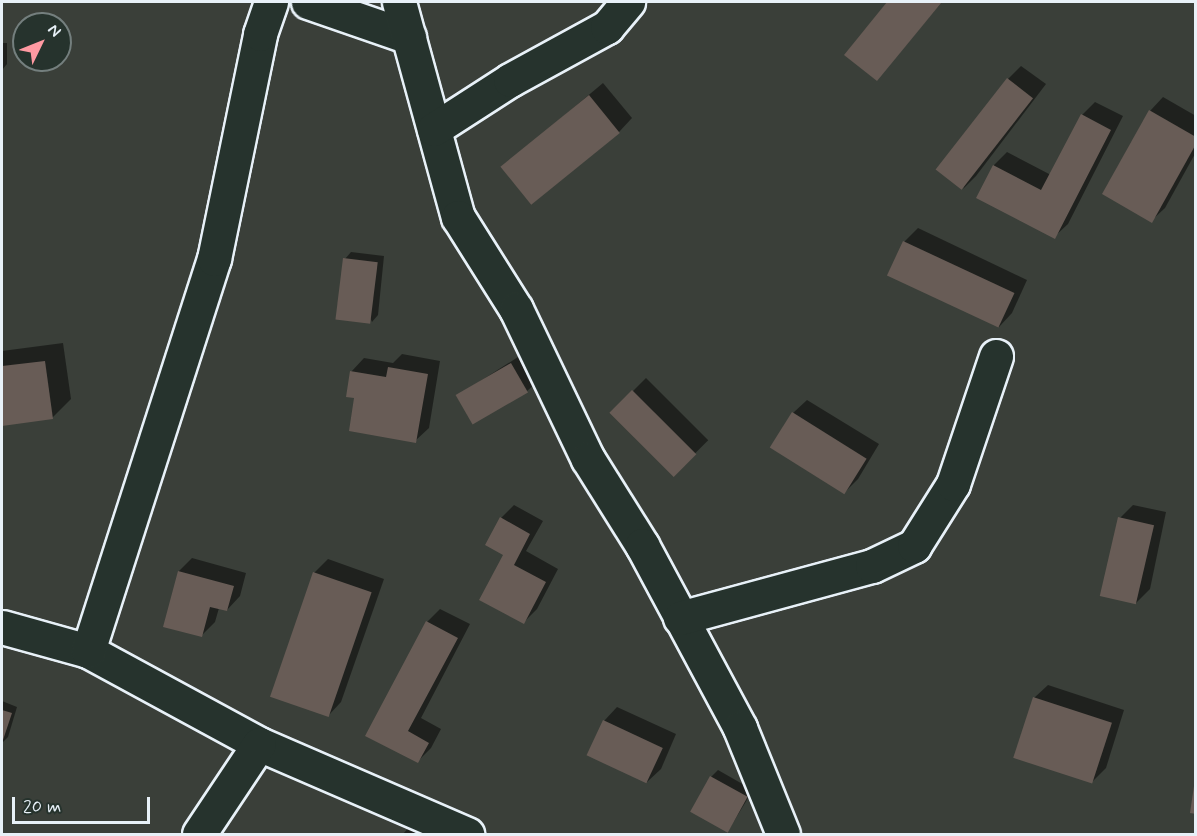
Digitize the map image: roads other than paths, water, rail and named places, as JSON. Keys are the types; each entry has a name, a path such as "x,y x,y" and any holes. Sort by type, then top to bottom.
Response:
{"street":[{"path":"87,651 214,260 260,34 271,2"},
{"path":"308,2 409,37"},
{"path":"399,2 458,217 516,309 588,459 642,545 740,728 783,834"},
{"path":"434,129 510,80 607,27 628,2"},
{"path":"680,618 872,566 914,546 953,484 996,356"},
{"path":"2,627 87,651 259,744 467,834"},
{"path":"200,834 259,744"}]}
